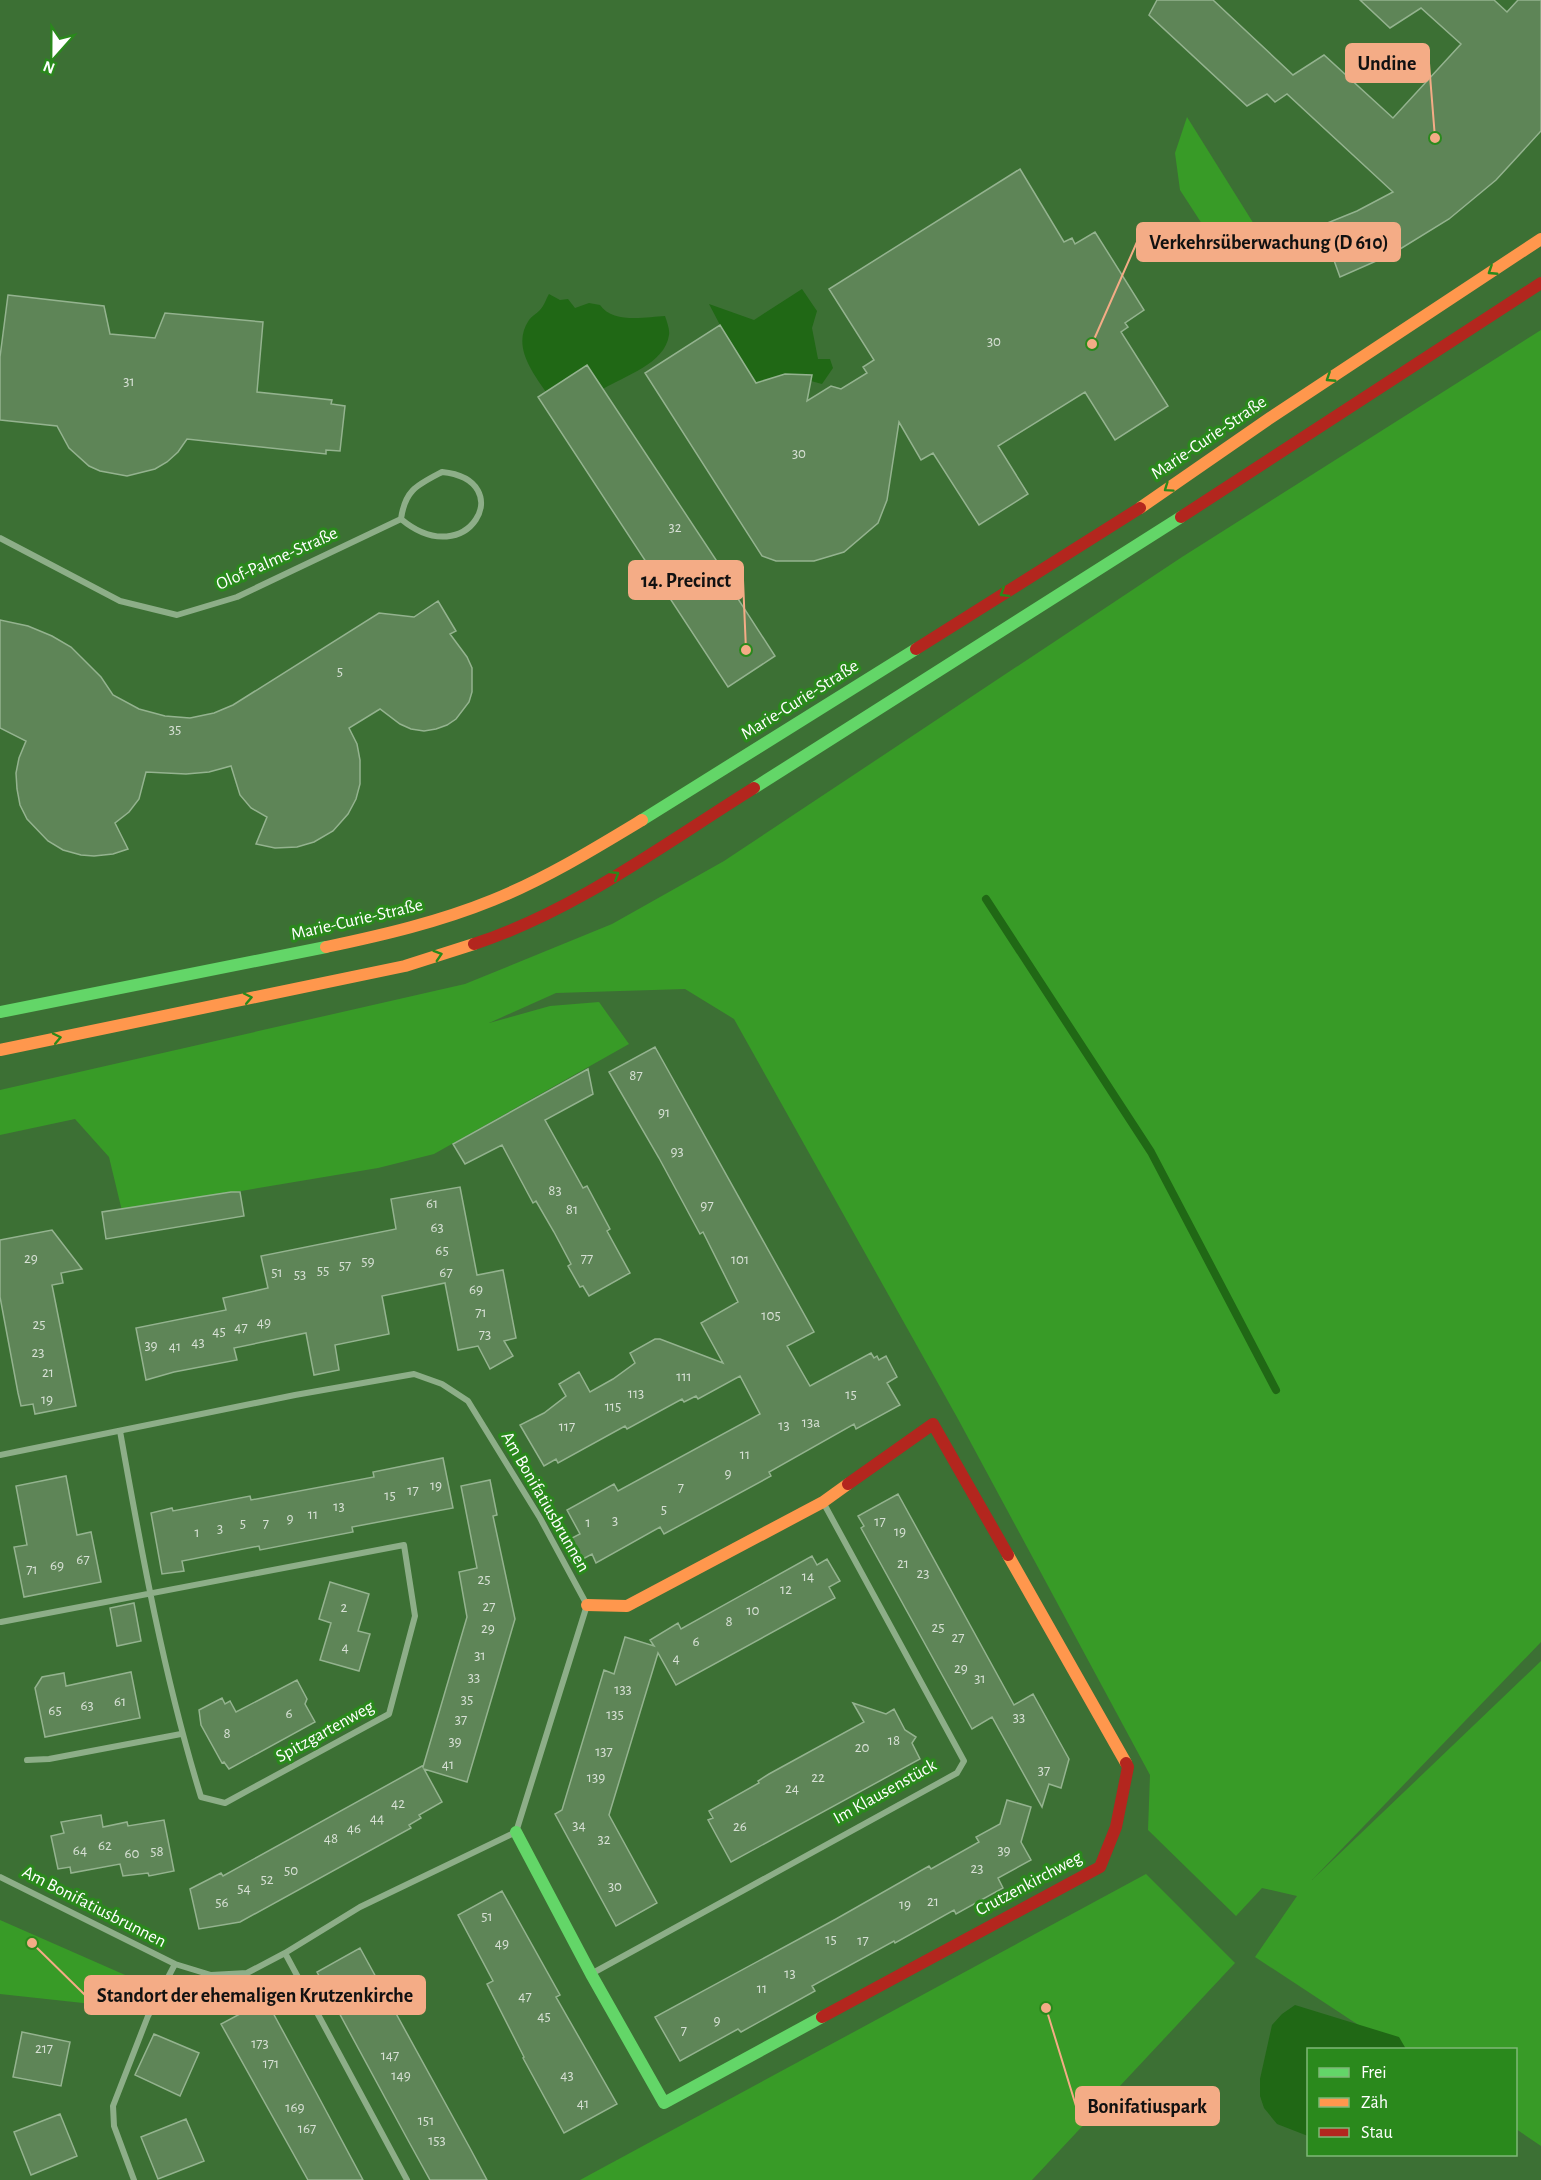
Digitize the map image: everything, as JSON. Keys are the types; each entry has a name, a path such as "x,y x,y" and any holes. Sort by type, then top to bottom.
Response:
{"main road":[{"name":"Marie-Curie-Straße","path":"0,1012 398,932 493,900 583,856 678,799 1141,507 1279,411 1541,239"},
{"path":"0,1050 405,966 504,934 525,924 587,893 1174,522 1541,284"},
{"name":"Crutzenkirchweg","path":"591,1974 664,2103 1100,1867 1116,1827 1128,1767 933,1424 823,1502"},
{"path":"587,1605 627,1606 823,1502"},
{"path":"516,1832 591,1974"}],"street":[{"path":"442,472 457,474 471,481 482,505 478,519 467,531 451,537 414,531 401,519 403,503 412,490 442,472"},
{"name":"Olof-Palme-Straße","path":"0,538 120,601 177,615 237,597 401,519"},
{"name":"Am Bonifatiusbrunnen","path":"0,1455 295,1395 414,1374 442,1384 468,1401 540,1518 587,1605"},
{"name":"Spitzgartenweg","path":"1,1622 149,1594 404,1545 415,1616 390,1714 225,1803 201,1797 182,1734 149,1594 120,1431"},
{"name":"Im Klausenstück","path":"591,1974 957,1773 964,1761 823,1502"},
{"path":"516,1832 587,1605"},
{"path":"27,1760 49,1759 182,1734"},
{"name":"Am Bonifatiusbrunnen","path":"0,1877 176,1964 211,1975 247,1973 285,1953 360,1907 516,1832"},
{"path":"285,1953 407,2180"},
{"name":"Am Bonifatiusbrunnen","path":"134,2180 114,2126 112,2106 148,2016 176,1964"}],"shaded area":[{"path":"1187,117 1272,253 1265,258 1217,247 1180,190 1175,153"},
{"path":"802,289 817,311 812,328 818,359 830,359 833,368 822,384 811,381 812,375 785,374 756,383 709,304 754,320"},
{"path":"549,294 560,300 568,299 575,308 589,303 600,305 613,315 621,317 665,316 669,333 666,345 660,354 642,368 603,389 587,365 546,392 530,366 522,339 529,320 541,308"},
{"path":"1541,330 1541,1642 1312,1880 1541,1661 1541,2146 1517,2130 1517,2048 1393,2048 1255,1957 1297,1896 1262,1888 1236,1916 1148,1830 1150,1775 958,1419 734,1019 685,989 556,993 489,1023 550,1006 599,1002 629,1044 434,1154 378,1168 122,1211 109,1157 75,1119 0,1135 0,1090 465,984 612,924 724,861 1182,557"},
{"path":"1146,1874 1235,1963 1032,2180 580,2180"},
{"path":"0,1920 132,1978 120,2007 0,1994"},
{"path":"1295,2005 1399,2037 1405,2048 1307,2048 1307,2136 1277,2124 1264,2108 1260,2096 1260,2079 1272,2025"}],"building":[{"path":"1157,0 1213,0 1293,75 1324,55 1393,118 1461,44 1421,8 1390,28 1360,0 1494,0 1507,12 1518,0 1541,0 1541,131 1496,180 1449,219 1392,254 1340,277 1331,252 1310,230 1357,211 1393,192 1287,94 1275,102 1267,94 1247,106 1149,15"},
{"path":"1020,169 1064,242 1072,238 1075,244 1095,232 1144,310 1125,323 1128,327 1121,332 1168,406 1115,440 1085,392 998,446 1028,494 979,525 933,453 921,460 899,422 887,500 878,523 844,552 814,561 776,561 762,556 645,373 720,325 756,383 785,374 812,375 807,401 831,386 841,389 867,373 863,367 874,360 829,289"},
{"path":"8,295 104,306 110,334 155,338 165,313 263,322 257,392 332,400 331,404 345,406 340,451 326,450 326,454 187,439 178,452 155,469 127,476 100,471 89,466 69,448 57,426 0,420 0,357"},
{"path":"587,365 732,584 729,585 775,656 728,687 538,397"},
{"path":"438,601 456,631 450,634 472,668 472,692 469,702 456,719 436,729 424,731 411,729 380,709 349,728 357,744 360,760 360,784 356,799 348,814 333,831 314,842 297,847 275,848 256,844 267,817 251,808 240,795 231,766 209,772 186,774 146,772 139,799 129,812 115,823 128,849 113,854 81,855 63,850 48,841 27,819 20,805 16,773 26,741 0,728 0,620 28,626 71,647 101,677 113,695 139,709 165,716 190,718 214,713 233,705 379,613 414,617"},
{"path":"655,1047 814,1332 787,1346 810,1386 871,1353 879,1360 886,1356 897,1377 887,1383 900,1405 856,1429 854,1424 769,1472 771,1476 664,1534 660,1527 596,1563 592,1554 581,1560 570,1539 580,1534 567,1510 614,1484 618,1491 760,1414 740,1376 698,1399 696,1396 684,1402 682,1399 627,1429 625,1426 558,1463 556,1459 544,1466 520,1425 544,1413 566,1396 559,1384 579,1372 590,1392 635,1363 630,1353 655,1339 723,1363 701,1323 738,1302 703,1232 700,1234 609,1072"},
{"path":"588,1069 593,1094 545,1120 583,1188 587,1186 610,1229 607,1231 630,1273 589,1296 583,1286 580,1287 568,1266 571,1264 554,1232 536,1201 533,1203 502,1145 465,1164 453,1144"},
{"path":"460,1187 477,1275 503,1270 516,1338 504,1341 513,1356 490,1369 478,1346 458,1350 445,1283 382,1296 389,1334 335,1345 339,1370 314,1375 306,1333 234,1348 237,1360 174,1372 146,1380 136,1328 226,1310 223,1298 268,1288 261,1256 396,1229 391,1199"},
{"path":"240,1192 244,1216 106,1239 102,1212"},
{"path":"52,1230 82,1269 61,1273 63,1283 52,1285 76,1406 35,1414 33,1404 21,1406 18,1393 0,1297 0,1240"},
{"path":"443,1458 453,1508 352,1527 353,1532 260,1550 259,1546 182,1561 184,1571 162,1574 151,1513 250,1496 251,1500 374,1477 373,1472"},
{"path":"66,1476 77,1535 91,1532 101,1582 24,1597 14,1547 27,1545 16,1486"},
{"path":"490,1480 497,1515 493,1516 515,1619 467,1782 424,1769 442,1802 419,1815 421,1818 409,1825 411,1828 240,1922 199,1929 190,1889 221,1873 223,1876 423,1767 467,1617 459,1572 477,1568 461,1486"},
{"path":"898,1494 1014,1705 1033,1694 1069,1759 1061,1788 1049,1784 1042,1807 992,1717 972,1729 861,1528 864,1526 858,1516"},
{"path":"812,1556 817,1565 827,1559 840,1581 829,1587 835,1598 676,1685 658,1653 609,1815 657,1903 616,1926 555,1814 562,1810 604,1670 614,1674 625,1637 654,1646 650,1640 678,1623 681,1629"},
{"path":"330,1582 369,1594 358,1631 370,1634 359,1671 320,1660 331,1623 319,1619"},
{"path":"134,1603 141,1641 117,1646 110,1608"},
{"path":"131,1672 140,1718 45,1737 35,1688 42,1677 64,1673 66,1686"},
{"path":"297,1680 307,1699 305,1704 315,1722 229,1769 224,1762 222,1763 201,1725 199,1710 222,1698 225,1704 230,1701 236,1712"},
{"path":"853,1703 886,1714 894,1709 905,1730 916,1737 912,1743 920,1759 731,1862 708,1820 713,1818 709,1811 759,1783 758,1781 769,1774 864,1722"},
{"path":"1007,1800 1031,1807 1021,1842 1031,1860 998,1878 1003,1888 956,1914 954,1910 895,1943 894,1941 812,1986 815,1991 741,2032 738,2029 680,2061 655,2017 929,1866 931,1869 979,1842 976,1837 1000,1824"},
{"path":"101,1815 103,1827 127,1822 128,1826 164,1820 174,1871 149,1876 148,1873 123,1876 120,1864 71,1873 70,1867 58,1869 51,1836 64,1833 61,1822"},
{"path":"502,1891 560,1995 556,1997 617,2104 564,2133 523,2058 487,1984 493,1981 458,1915"},
{"path":"360,1948 487,2180 430,2180 409,2142 317,1972"},
{"path":"266,2000 363,2180 308,2180 221,2024"},
{"path":"22,2032 70,2042 61,2086 13,2077"},
{"path":"154,2034 199,2053 180,2096 135,2075"},
{"path":"60,2114 77,2156 31,2175 14,2132"},
{"path":"186,2119 204,2161 158,2179 141,2137"}],"waterway":[{"path":"986,899 1151,1152 1276,1390"}],"traffic: fast":[{"path":"754,788 1181,517"},
{"path":"642,820 916,649"},
{"path":"0,1012 326,947"},
{"path":"516,1832 591,1974 664,2103 822,2017"}],"traffic: slow":[{"path":"1140,508 1270,418 1541,239"},
{"path":"326,947 411,927 493,900 550,873 642,820"},
{"path":"0,1050 405,966 474,944"},
{"path":"587,1605 627,1606 823,1502 848,1484"},
{"path":"1008,1555 1126,1763"}],"traffic: jam":[{"path":"1181,517 1541,283"},
{"path":"916,649 1140,508"},
{"path":"474,944 548,914 583,895 754,788"},
{"path":"848,1484 933,1424 1008,1555"},
{"path":"822,2017 1100,1867 1116,1827 1128,1767 1126,1763"}],"place":[{"name":"Undine","path":"1435,138"},
{"name":"Verkehrsüberwachung (D 610)","path":"1092,344"},
{"name":"14. Precinct","path":"746,650"},
{"name":"Standort der ehemaligen Krutzenkirche","path":"32,1943"},
{"name":"Bonifatiuspark","path":"1046,2008"}]}
